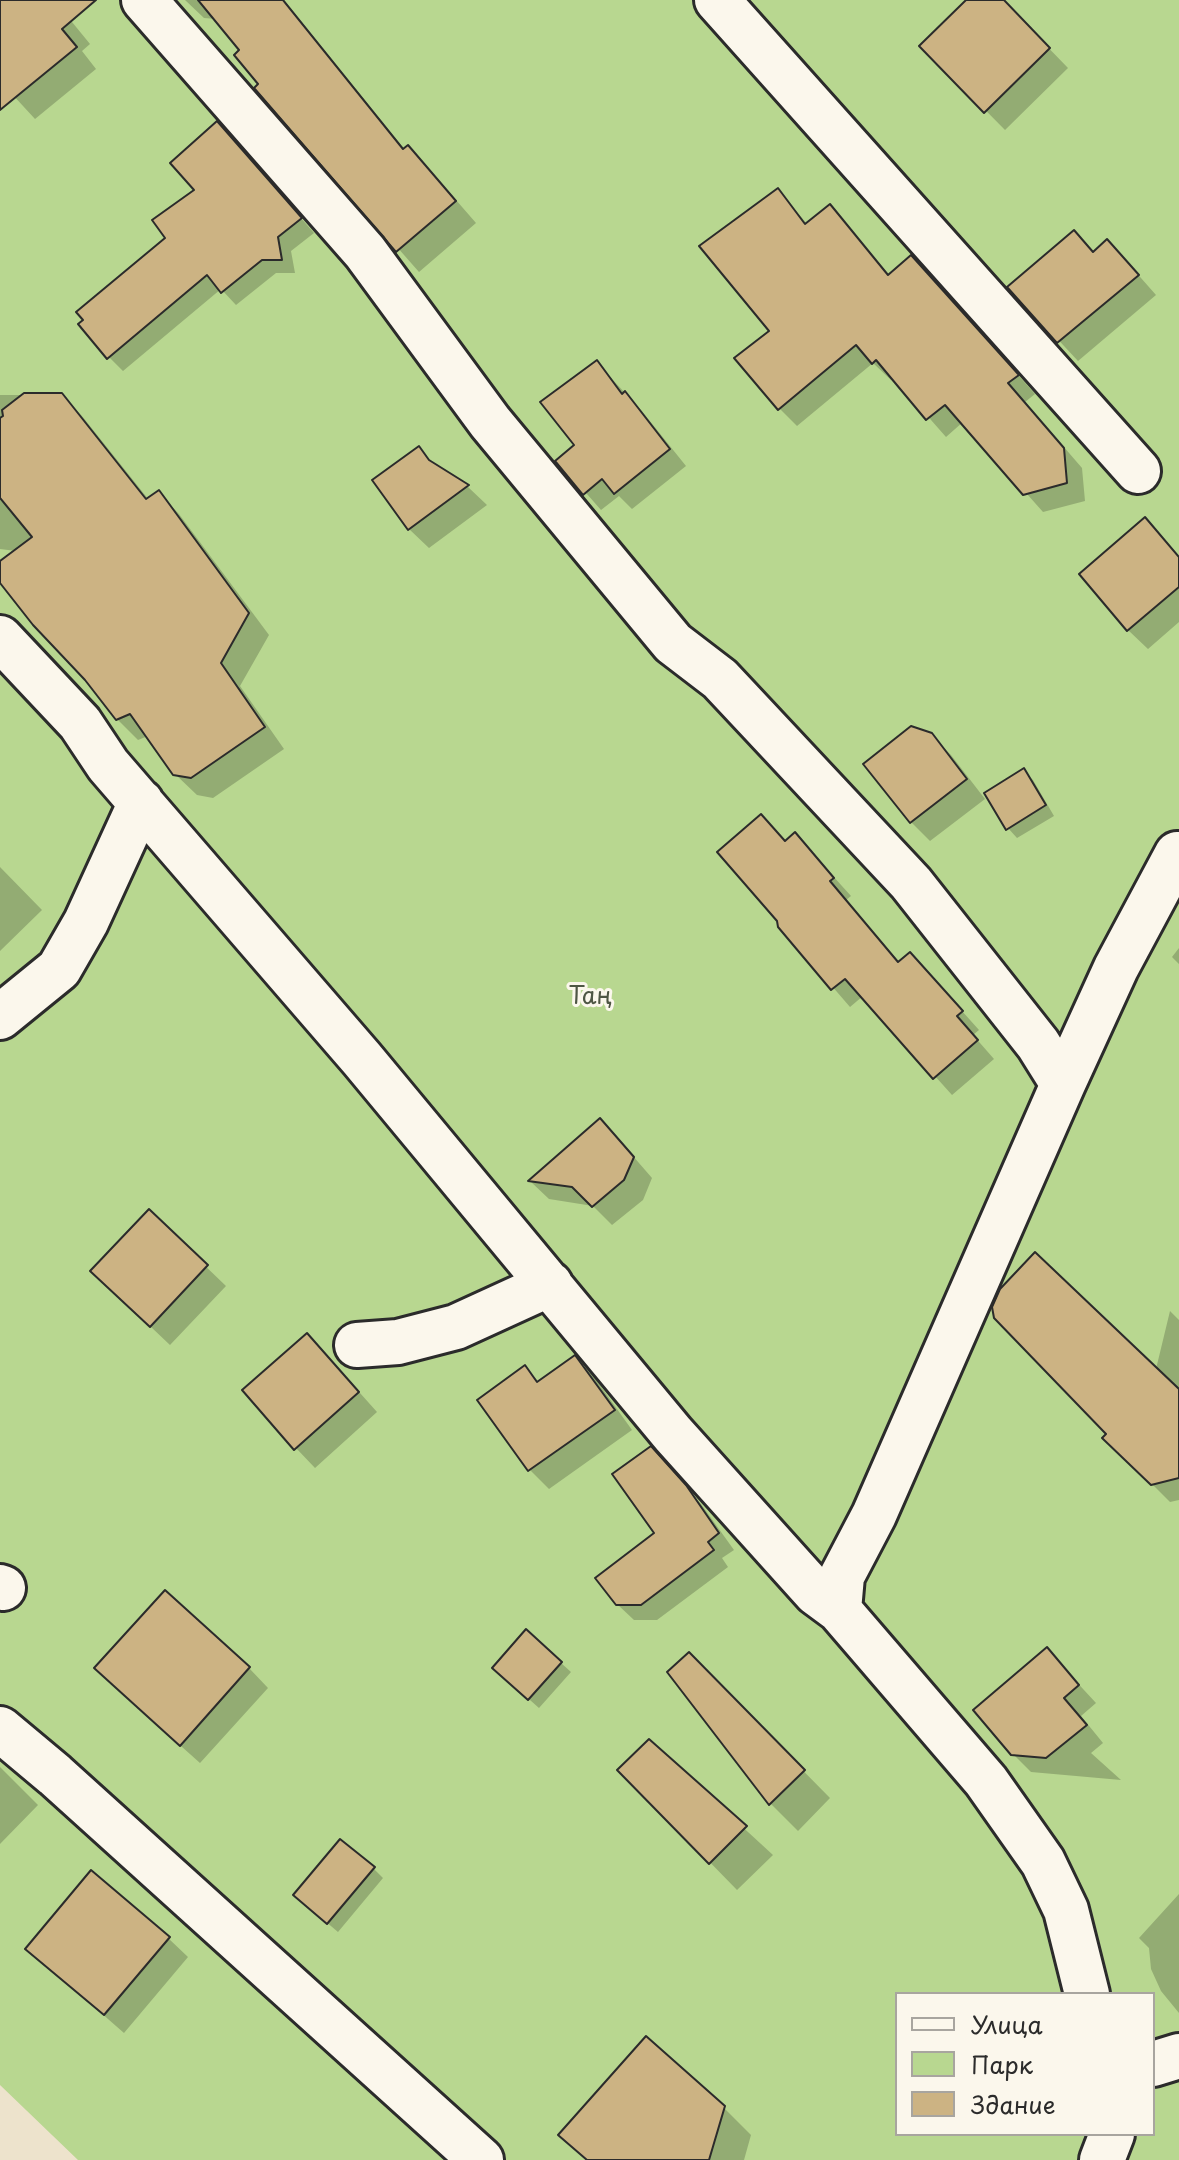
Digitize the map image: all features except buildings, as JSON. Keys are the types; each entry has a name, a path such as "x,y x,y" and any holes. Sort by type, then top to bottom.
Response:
{"street":[{"path":"144,0 365,252 490,422 673,643 720,679 911,883 1038,1044 1063,1084"},
{"path":"717,0 1138,471"},
{"path":"0,638 80,723 108,765 372,1071 673,1434 816,1593 839,1610 986,1781 1043,1862 1066,1910 1086,1992"},
{"path":"0,1017 59,969 86,922 141,802"},
{"path":"839,1610 842,1576 874,1515 1116,968 1177,854"},
{"path":"357,1345 398,1342 456,1327 550,1284"},
{"path":"0,1729 55,1775 481,2160"},
{"path":"1155,2063 1179,2056"},
{"path":"1102,2160 1111,2136"}],"green space":[{"name":"Таң","path":"0,0 1179,0 1179,2160 78,2160 0,2085"}]}
